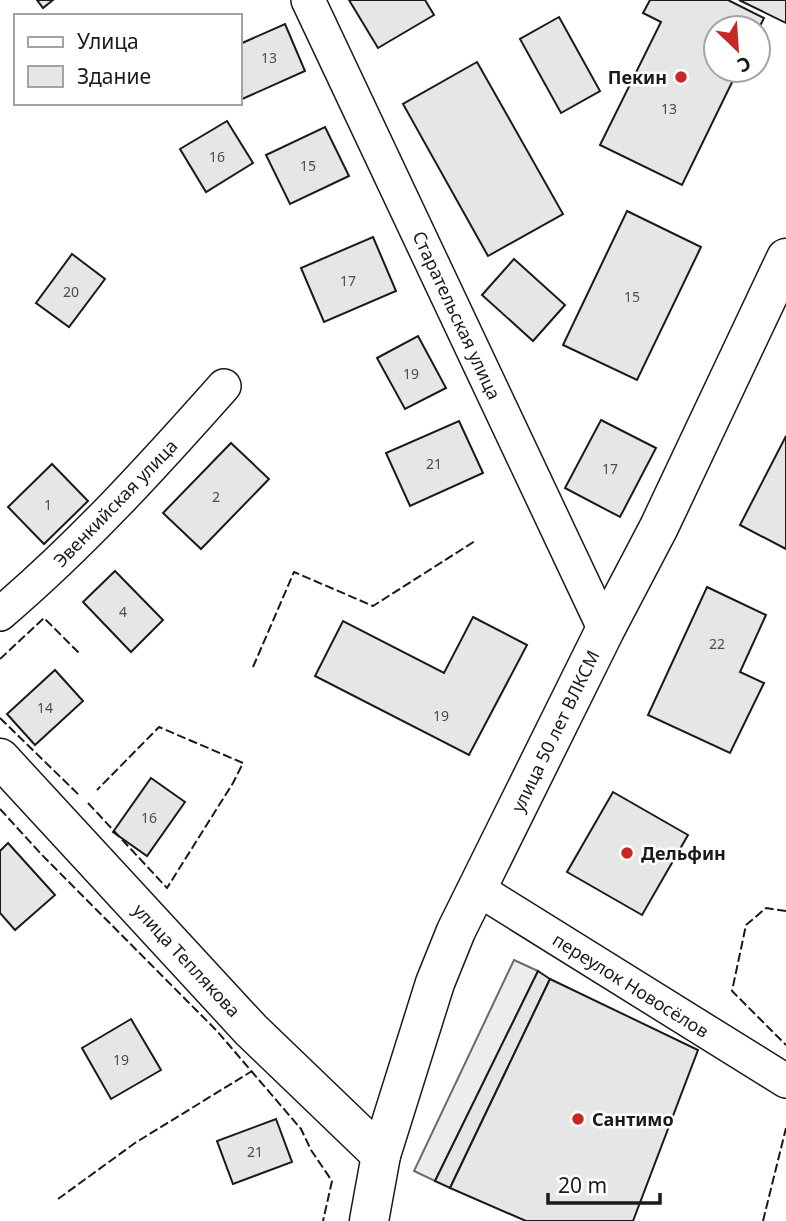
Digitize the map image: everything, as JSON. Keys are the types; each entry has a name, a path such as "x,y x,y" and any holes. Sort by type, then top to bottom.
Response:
{"main road":[{"name":"улица 50 лет ВЛКСМ","path":"369,1221 381,1155 435,983 476,888 659,527 786,258"},
{"name":"улица Теплякова","path":"0,758 251,1030 381,1155"}],"street":[{"name":"Старательская улица","path":"308,0 605,630"},
{"name":"Эвенкийская улица","path":"0,614 42,578 144,475 224,386"},
{"name":"переулок Новосёлов","path":"476,888 786,1081"}],"shaded area":[{"path":"514,960 538,971 435,1181 414,1171"}],"building":[{"path":"37,0 53,0 43,8"},
{"path":"349,0 425,0 434,15 378,48"},
{"path":"650,0 728,0 756,14 702,14 702,84 731,84 682,185 600,145 661,22 643,13"},
{"path":"739,0 786,0 786,23"},
{"path":"559,17 600,91 561,113 520,39"},
{"path":"285,24 305,71 242,99 242,43"},
{"path":"477,62 563,214 488,256 403,104"},
{"path":"227,121 253,163 206,192 180,149"},
{"path":"325,127 349,176 290,204 266,155"},
{"path":"627,211 701,247 637,380 563,345"},
{"path":"373,237 396,291 324,322 301,268"},
{"path":"72,254 105,279 69,327 36,303"},
{"path":"514,259 565,305 533,341 482,295"},
{"path":"418,336 446,388 405,409 377,358"},
{"path":"601,420 656,448 620,517 565,488"},
{"path":"459,421 483,473 410,506 386,453"},
{"path":"786,436 786,549 740,525"},
{"path":"231,443 269,479 201,549 163,513"},
{"path":"52,464 88,501 44,544 8,507"},
{"path":"115,571 163,620 131,652 83,602"},
{"path":"707,587 766,615 740,672 764,683 730,753 648,715"},
{"path":"473,617 527,645 469,755 315,676 343,621 444,673"},
{"path":"55,670 83,701 35,745 7,714"},
{"path":"151,778 185,802 147,856 113,832"},
{"name":"Дельфин","path":"613,792 688,835 642,915 567,872"},
{"path":"8,843 55,895 15,930 0,913 0,851"},
{"path":"538,971 550,979 450,1188 435,1181"},
{"name":"Сантимо","path":"550,979 698,1050 633,1221 526,1221 450,1188"},
{"path":"131,1019 161,1070 111,1099 82,1048"},
{"path":"276,1119 292,1162 233,1184 217,1141"}],"fence":[{"path":"253,667 294,572 373,606 475,541"},
{"path":"0,659 44,618 79,653"},
{"path":"0,718 80,796"},
{"path":"88,803 167,888 243,763 159,727 97,790"},
{"path":"0,809 42,855 217,1031 301,1129 311,1150 332,1181 323,1221"},
{"path":"786,911 766,908 746,925 732,991 786,1045"},
{"path":"58,1199 135,1143 252,1071"},
{"path":"763,1221 786,1128"}],"place":[{"name":"Пекин","path":"681,77"},
{"name":"Дельфин","path":"627,853"},
{"name":"Сантимо","path":"578,1119"}]}
